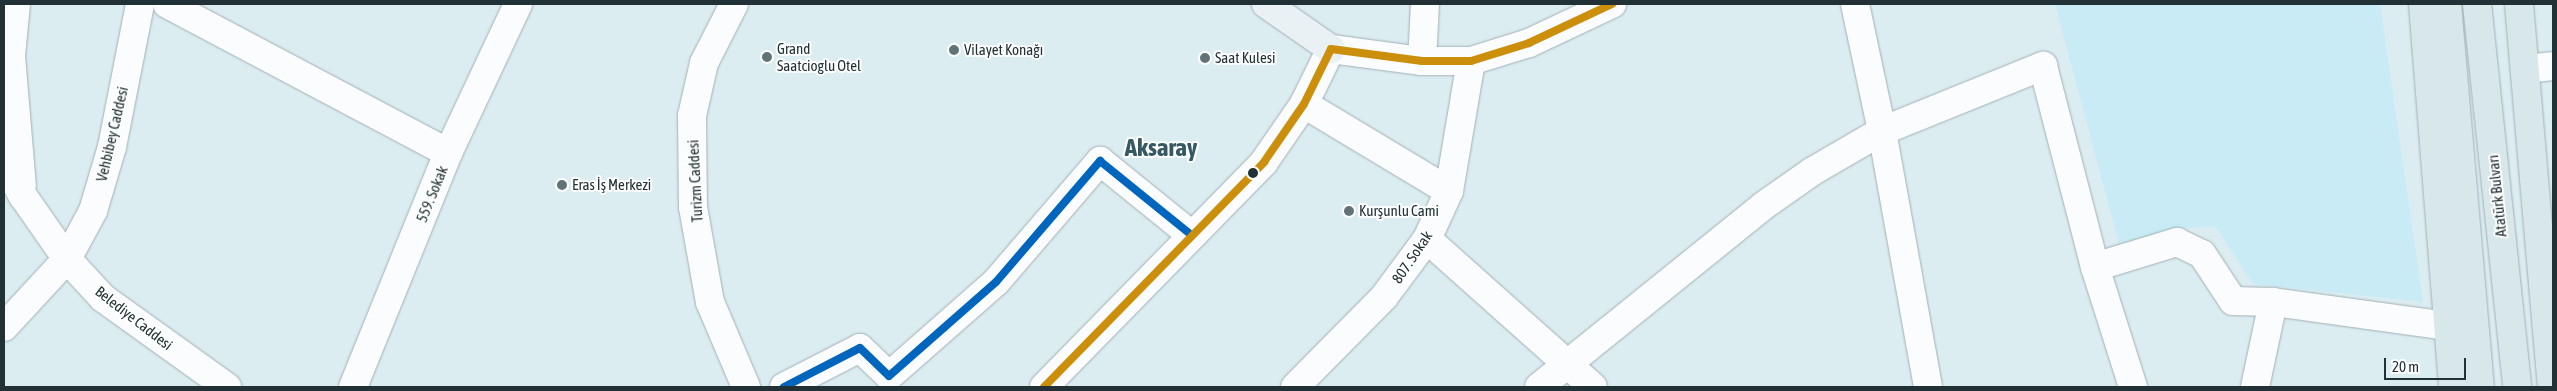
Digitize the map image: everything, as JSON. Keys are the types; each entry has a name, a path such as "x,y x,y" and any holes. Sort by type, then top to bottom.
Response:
{"main road":[{"path":"1266,4 1331,49"},
{"path":"2423,4 2453,387"},
{"path":"2447,4 2480,387"},
{"name":"Atatürk Bulvarı","path":"2478,4 2517,387"},
{"path":"2519,4 2552,387"}],"street":[{"path":"16,4 11,56 23,196"},
{"name":"Vehbibey Caddesi","path":"4,327 67,259 93,211 112,147 140,4"},
{"path":"167,4 448,153"},
{"name":"559. Sokak","path":"355,387 448,153 518,4"},
{"name":"Turizm Caddesi","path":"734,4 704,63 692,116 694,207 710,302 746,387"},
{"path":"1422,61 1425,4"},
{"path":"1044,387 1190,234 1264,162 1304,104 1331,49 1422,61 1471,61 1529,43 1612,4"},
{"path":"1855,4 1882,131 1928,387"},
{"name":"807. Sokak","path":"1295,387 1384,297 1427,239 1449,191 1471,61"},
{"path":"1539,387 1763,206 1813,171 1882,131 2043,66 2095,267 2133,387"},
{"path":"2525,69 2553,66"},
{"path":"1304,104 1449,191"},
{"name":"Belediye Caddesi","path":"4,161 23,196 67,259 103,298 227,387"},
{"path":"784,387 860,348 892,382 996,282 1100,161 1190,234"},
{"path":"1427,239 1566,366 1593,387"},
{"path":"2095,267 2177,242 2202,254 2233,301 2273,302 2448,326"},
{"path":"2255,387 2273,302"}],"shaded area":[{"path":"2055,4 2380,4 2423,302 2253,284 2216,227 2179,228 2119,244"}],"transit line":[{"path":"1044,387 1264,162 1304,104 1331,49 1422,61 1471,61 1529,43 1612,4"},
{"path":"784,387 860,348 889,376 996,282 1100,161 1190,234"}],"place":[{"name":"Vilayet Konağı","path":"954,50"},
{"name":"Grand Saatcioglu Otel","path":"767,57"},
{"name":"Saat Kulesi","path":"1205,58"},
{"name":"Eras İş Merkezi","path":"562,185"},
{"name":"Kurşunlu Cami","path":"1349,211"}],"district":[{"name":"Aksaray","path":"1161,147"}]}
